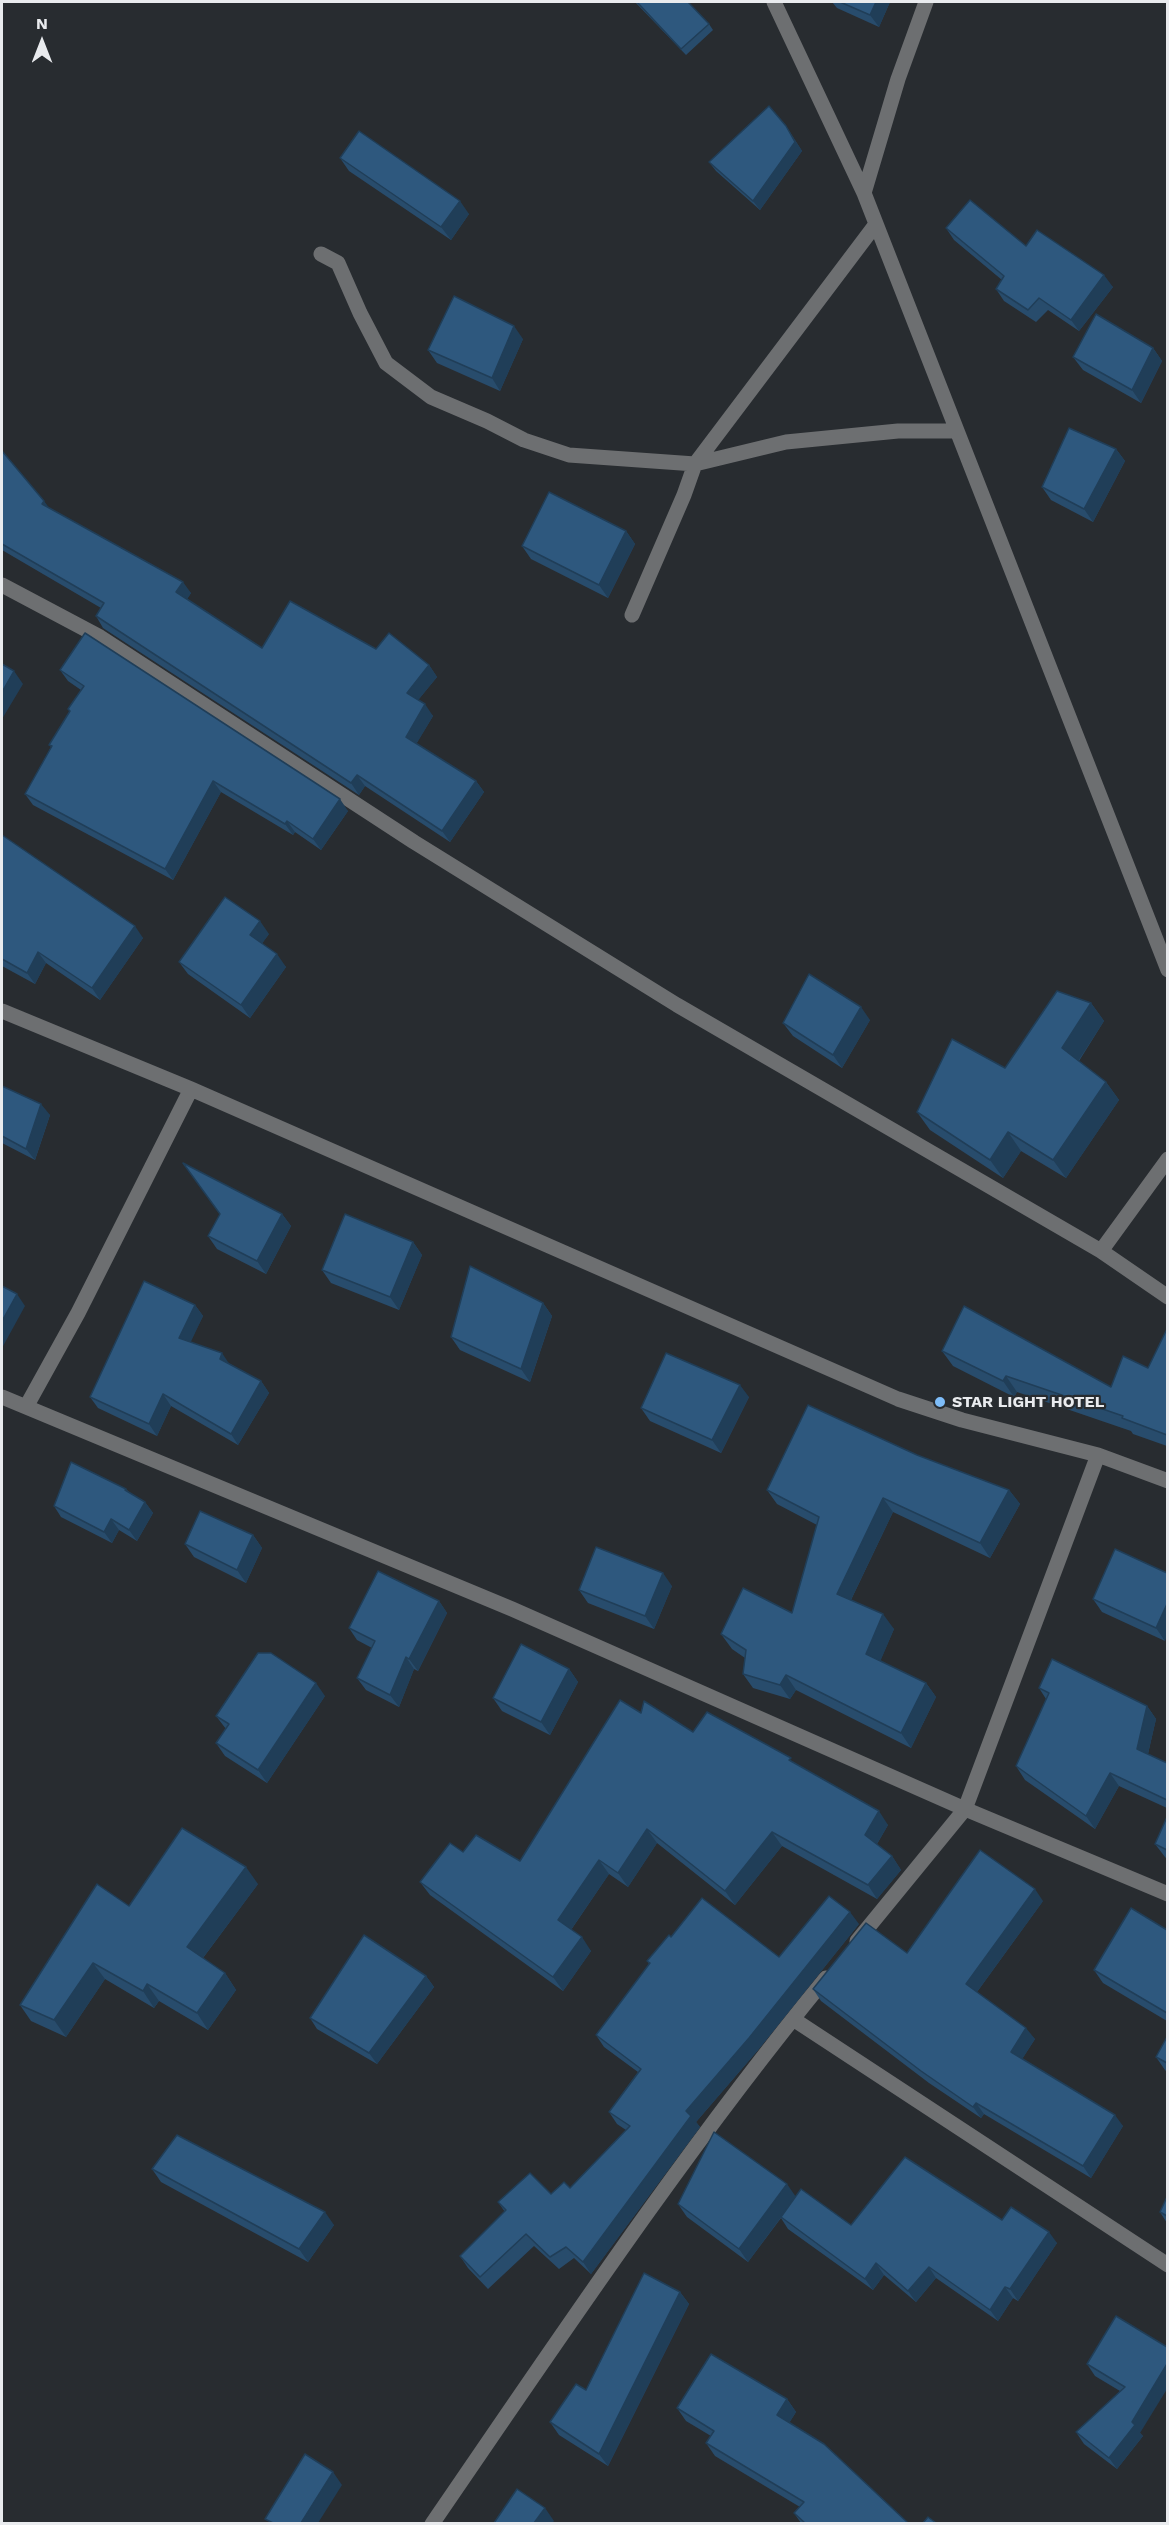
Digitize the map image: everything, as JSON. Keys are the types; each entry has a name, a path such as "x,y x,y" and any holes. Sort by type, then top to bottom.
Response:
{"street":[{"path":"774,2 864,193 1167,970"},
{"path":"864,193 898,79 926,2"},
{"path":"632,615 695,464 876,224"},
{"path":"321,254 338,262 360,313 386,363 431,397 524,440 569,455 695,464 786,442 898,431 957,432"},
{"path":"2,585 100,637 414,842 667,999 1101,1251 1167,1297"},
{"path":"2,1011 191,1089 898,1400 962,1420 1098,1455 1167,1481"},
{"path":"26,1407 78,1313 191,1089"},
{"path":"1101,1251 1167,1159"},
{"path":"2,1397 512,1609 965,1809 1167,1894"},
{"path":"432,2523 630,2237 792,2019 965,1809 1098,1455"},
{"path":"792,2019 1167,2265"}],"building":[{"path":"637,2 688,2 709,24 681,49"},
{"path":"840,2 876,2 870,15"},
{"path":"769,106 786,126 795,142 753,201 709,162"},
{"path":"359,131 460,201 441,227 340,158"},
{"path":"970,200 1026,246 1037,230 1104,275 1071,320 1039,298 1028,310 996,289 1004,276 946,228"},
{"path":"454,296 514,326 492,378 428,350"},
{"path":"1096,314 1153,348 1132,390 1073,357"},
{"path":"1069,428 1116,449 1084,509 1042,487"},
{"path":"2,451 44,501 42,504 183,582 176,592 262,648 290,601 376,649 389,633 429,665 407,693 425,704 406,737 476,781 442,831 357,775 351,783 96,616 104,603 2,544"},
{"path":"549,492 626,531 599,585 522,546"},
{"path":"85,633 340,799 313,839 287,821 285,824 213,781 165,869 25,794 52,746 49,745 70,711 68,709 84,686 60,670"},
{"path":"2,664 14,671 2,692"},
{"path":"2,835 135,926 92,988 38,952 27,973 2,959"},
{"path":"225,897 260,921 250,935 277,954 241,1005 179,962"},
{"path":"809,974 861,1007 833,1055 783,1023"},
{"path":"1057,991 1091,1003 1062,1048 1106,1082 1053,1160 1008,1132 990,1160 917,1112 952,1039 1005,1068"},
{"path":"2,1086 41,1104 26,1149 2,1136"},
{"path":"183,1163 282,1214 257,1261 208,1236 220,1214"},
{"path":"345,1214 413,1242 390,1297 322,1270"},
{"path":"470,1266 543,1303 521,1369 451,1337"},
{"path":"144,1281 195,1305 179,1338 222,1353 220,1359 261,1381 231,1434 163,1394 149,1424 90,1397"},
{"path":"2,1286 17,1294 2,1321"},
{"path":"964,1306 1111,1387 1123,1356 1148,1368 1167,1329 1167,1435 1122,1418 1123,1416 1006,1376 1003,1381 942,1351"},
{"path":"666,1353 740,1385 712,1440 641,1408"},
{"path":"808,1405 917,1455 1009,1490 980,1543 883,1498 837,1594 883,1614 866,1654 926,1683 901,1733 786,1675 780,1685 743,1674 746,1650 721,1634 743,1588 792,1613 819,1517 767,1490"},
{"path":"71,1462 126,1489 145,1502 129,1530 111,1519 104,1532 54,1506"},
{"path":"200,1511 253,1535 237,1570 185,1544"},
{"path":"596,1547 663,1573 645,1616 579,1590"},
{"path":"1115,1549 1167,1573 1167,1604 1156,1628 1093,1599"},
{"path":"378,1571 439,1601 409,1659 406,1657 390,1695 357,1678 375,1641 349,1628"},
{"path":"521,1644 569,1669 541,1722 493,1698"},
{"path":"258,1653 271,1653 316,1683 258,1770 216,1743 229,1724 216,1716"},
{"path":"1052,1659 1147,1706 1137,1749 1167,1763 1167,1800 1110,1773 1086,1816 1016,1766 1049,1693 1039,1688"},
{"path":"620,1700 641,1713 644,1701 693,1732 707,1712 791,1758 789,1760 879,1811 865,1835 892,1856 868,1885 772,1832 725,1891 647,1829 618,1873 599,1860 558,1920 582,1937 553,1977 420,1882 450,1843 463,1852 476,1835 520,1861"},
{"path":"1167,1817 1167,1850 1155,1844"},
{"path":"182,1828 246,1867 187,1947 225,1973 197,2013 147,1984 143,1991 93,1963 54,2020 20,2005 97,1884 129,1906"},
{"path":"980,1850 1035,1889 966,1984 1026,2028 1011,2052 1115,2115 1083,2166 976,2103 973,2107 921,2071 813,1989 866,1923 907,1953"},
{"path":"829,1896 850,1912 749,2038 686,2111 691,2116 583,2262 566,2247 550,2257 526,2234 480,2277 460,2256 506,2210 498,2202 530,2173 551,2194 564,2182 570,2188 630,2126 609,2112 641,2069 596,2035 650,1963 647,1961 669,1935 671,1937 702,1898 779,1957"},
{"path":"1131,1908 1167,1930 1167,2013 1094,1970"},
{"path":"364,1935 426,1976 369,2053 310,2018"},
{"path":"1167,2037 1167,2063 1156,2057"},
{"path":"714,2132 787,2184 739,2249 678,2204"},
{"path":"177,2135 325,2212 299,2249 152,2169"},
{"path":"905,2157 1002,2220 1011,2207 1049,2232 1010,2289 1005,2287 990,2310 929,2267 908,2291 876,2263 865,2279 781,2217 801,2189 851,2225"},
{"path":"1167,2197 1167,2216 1160,2212"},
{"path":"644,2273 680,2292 599,2454 550,2422 576,2384 586,2390"},
{"path":"1116,2316 1167,2347 1167,2364 1132,2422 1135,2425 1109,2458 1076,2432 1125,2387 1087,2364"},
{"path":"711,2354 787,2399 777,2415 824,2444 908,2523 805,2523 794,2513 804,2502 706,2443 714,2431 677,2408"},
{"path":"305,2454 333,2472 301,2523 273,2523 265,2519"},
{"path":"517,2489 545,2508 534,2523 494,2523"},
{"path":"928,2517 936,2523 923,2523"}],"place":[{"name":"STAR LIGHT HOTEL","path":"940,1402"}]}
